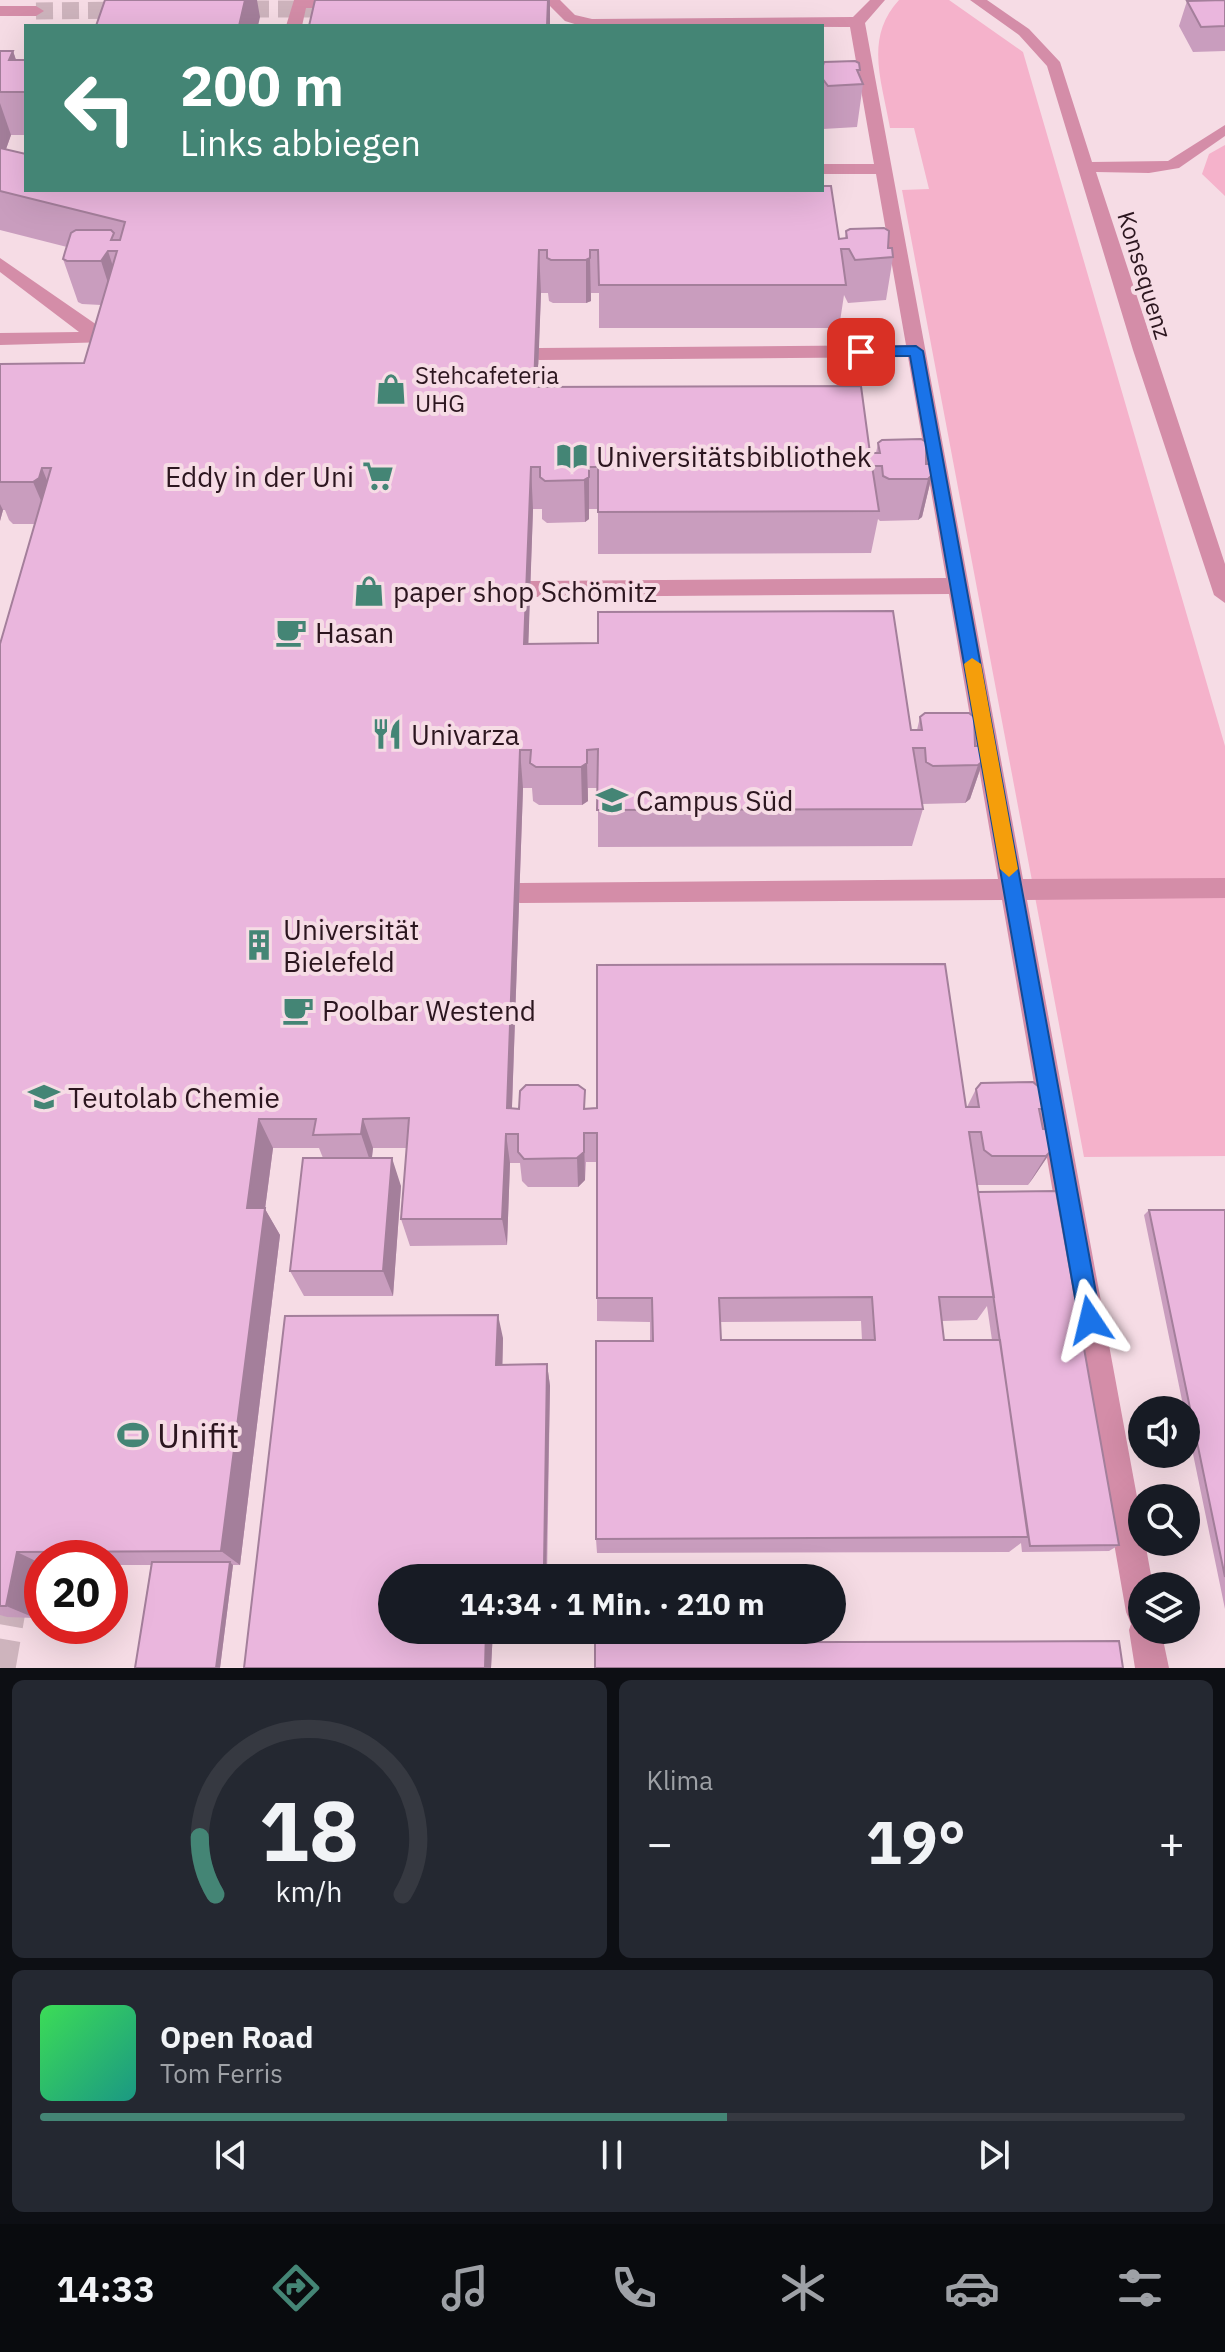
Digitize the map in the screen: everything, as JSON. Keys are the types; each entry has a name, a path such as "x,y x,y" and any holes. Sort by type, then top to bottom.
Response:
{"street":[{"path":"552,2 570,18 591,24 857,22 878,0"},
{"name":"Konsequenz","path":"977,0 1024,32 1054,65 1142,350 1225,595"},
{"path":"294,24 299,3 357,3"},
{"path":"0,11 36,11"},
{"path":"857,22 1135,1572"},
{"path":"1088,167 1166,166 1182,161 1208,137 1225,130"},
{"path":"824,169 883,169"},
{"path":"0,263 108,338 0,339"},
{"path":"539,354 916,351"},
{"path":"530,589 958,586"},
{"path":"520,893 1225,888"},
{"path":"1148,1644 1152,1668"}],"shaded area":[{"path":"899,0 949,0 1023,52 1225,746 1225,1156 1084,1157 902,190 929,189 914,128 890,128 880,77 878,61 882,29 888,14"},
{"path":"1225,145 1225,196 1202,174 1209,154"}],"building":[{"path":"105,0 245,0 239,24 97,24"},
{"path":"315,0 548,0 547,24 309,24"},
{"path":"1225,0 1225,26 1201,27 1187,1"},
{"path":"0,51 13,51 9,60 24,60 24,92 0,92"},
{"path":"824,62 859,63 860,70 857,70 863,84 828,86 824,81"},
{"name":"Universität Bielefeld","path":"0,148 24,154 24,192 824,192 824,186 831,186 839,239 847,238 846,231 850,229 884,228 889,231 888,248 892,248 893,257 855,260 849,249 841,249 846,285 599,285 598,250 590,250 590,258 586,260 551,260 547,258 547,250 539,250 534,387 861,386 870,453 880,453 878,443 882,440 921,439 926,442 926,464 930,464 932,475 928,479 889,479 883,476 882,466 872,466 879,511 598,512 598,467 589,467 589,477 584,480 545,481 540,477 540,467 531,467 524,644 598,643 598,612 893,611 911,730 922,730 920,717 925,713 969,713 974,717 975,746 980,746 983,761 978,765 933,766 926,762 925,748 913,748 923,809 597,810 598,749 587,750 587,763 581,767 536,767 530,763 531,750 520,750 507,1108 519,1109 520,1091 526,1085 578,1085 585,1090 584,1109 597,1108 597,965 945,964 966,1107 979,1107 976,1089 981,1083 1033,1082 1040,1088 1045,1109 1039,1109 1043,1129 1048,1129 1052,1150 1046,1156 992,1156 984,1150 981,1132 969,1132 994,1297 939,1297 944,1340 1000,1340 1028,1537 596,1539 596,1341 653,1341 652,1298 597,1298 597,1133 584,1133 584,1152 577,1158 524,1159 518,1152 518,1134 506,1134 502,1219 401,1219 409,1118 363,1119 361,1134 313,1135 316,1119 259,1119 247,1208 265,1208 221,1551 128,1551 128,1540 24,1540 24,1552 17,1552 6,1606 0,1606 0,644 51,468 42,468 39,478 33,482 0,482 0,364 84,363 117,251 108,251 101,261 67,261 63,259 65,252 71,233 76,230 111,230 114,233 111,240 120,240 125,222 0,191","holes":["872,1297 875,1340 721,1340 719,1298"]},
{"path":"303,1158 392,1158 383,1271 290,1271"},
{"path":"1056,1191 1119,1545 1030,1546 978,1192"},
{"path":"1149,1210 1225,1210 1225,1577 1200,1456 1200,1396 1188,1396"},
{"path":"498,1315 496,1365 547,1364 544,1564 378,1564 378,1644 486,1644 485,1668 244,1668 285,1316"},
{"path":"152,1562 230,1562 216,1668 135,1668"},
{"path":"1119,1641 1123,1668 595,1668 595,1644"}],"tunnel":[{"path":"226,9 382,9 379,24"},
{"path":"36,11 133,10"},
{"path":"1,1668 15,1588"}],"slow traffic":[{"path":"972,664 1009,869"}],"place":[{"name":"Stehcafeteria UHG","path":"391,389"},
{"name":"Universitätsbibliothek","path":"572,456"},
{"name":"Eddy in der Uni","path":"378,476"},
{"name":"paper shop Schömitz","path":"369,591"},
{"name":"Hasan","path":"291,632"},
{"name":"Univarza","path":"387,734"},
{"name":"Campus Süd","path":"612,800"},
{"name":"Universität Bielefeld","path":"259,945"},
{"name":"Poolbar Westend","path":"298,1010"},
{"name":"Teutolab Chemie","path":"44,1097"},
{"name":"Unifit","path":"133,1435"}],"route":[{"path":"861,352 916,351 1090,1320"}]}
